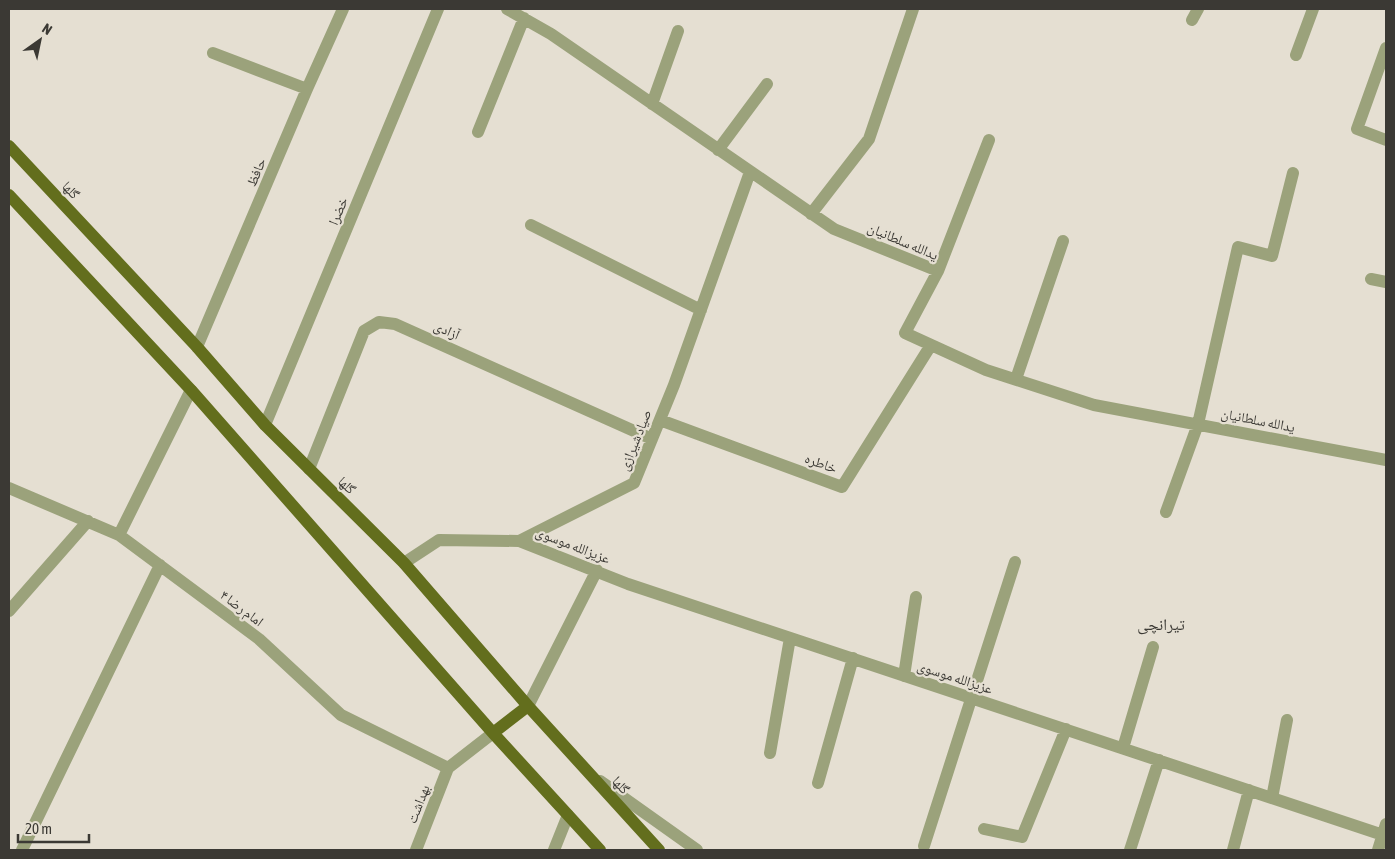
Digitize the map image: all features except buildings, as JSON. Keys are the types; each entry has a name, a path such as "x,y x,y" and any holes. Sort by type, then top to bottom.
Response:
{"main road":[{"name":"گلها","path":"9,146 197,347 264,425 404,563 528,706 659,850"},
{"path":"9,195 191,390 493,733 600,850"},
{"path":"493,733 528,706"}],"street":[{"name":"حافظ","path":"197,347 307,89 344,9"},
{"name":"خضرا","path":"264,425 438,9"},
{"name":"یدالله سلطانیان","path":"507,9 551,34 834,229 938,271 905,333 986,370 1094,405 1386,460"},
{"path":"811,214 869,139 913,9"},
{"path":"1296,55 1313,9"},
{"path":"478,132 524,18"},
{"path":"652,104 678,31"},
{"path":"1386,48 1357,129 1386,140"},
{"path":"213,53 307,89"},
{"path":"718,150 767,84"},
{"path":"938,271 989,140"},
{"name":"صیاد شیرازی","path":"404,563 439,540 519,541 634,483 674,385 750,172"},
{"path":"1166,512 1198,424 1238,247 1272,256 1293,173"},
{"path":"531,225 700,310"},
{"path":"1016,379 1063,241"},
{"path":"1370,279 1386,282"},
{"name":"آزادی","path":"309,469 364,331 379,322 395,324 652,439"},
{"name":"خاطره","path":"660,420 842,487 931,345"},
{"path":"119,535 191,390"},
{"name":"امام رضا ۴","path":"9,488 119,535 259,639 341,715 448,768"},
{"path":"9,611 88,521"},
{"name":"عزیزالله موسوی","path":"519,541 597,570 628,584 1272,798 1385,832"},
{"path":"924,846 1015,562"},
{"path":"22,850 160,565"},
{"path":"528,706 597,570"},
{"path":"904,676 916,597"},
{"path":"770,752 790,638"},
{"path":"1123,748 1153,647"},
{"path":"818,783 853,658"},
{"path":"1272,798 1287,720"},
{"path":"984,829 1022,837 1066,729"},
{"path":"448,768 493,733"},
{"path":"1130,850 1159,760"},
{"name":"بهداشت","path":"416,850 448,768"},
{"path":"592,775 697,850"},
{"path":"1233,850 1249,790"},
{"path":"554,850 568,815"},
{"path":"1378,850 1385,832"}],"district":[{"name":"تیرانچی","path":"1161,624"}]}
